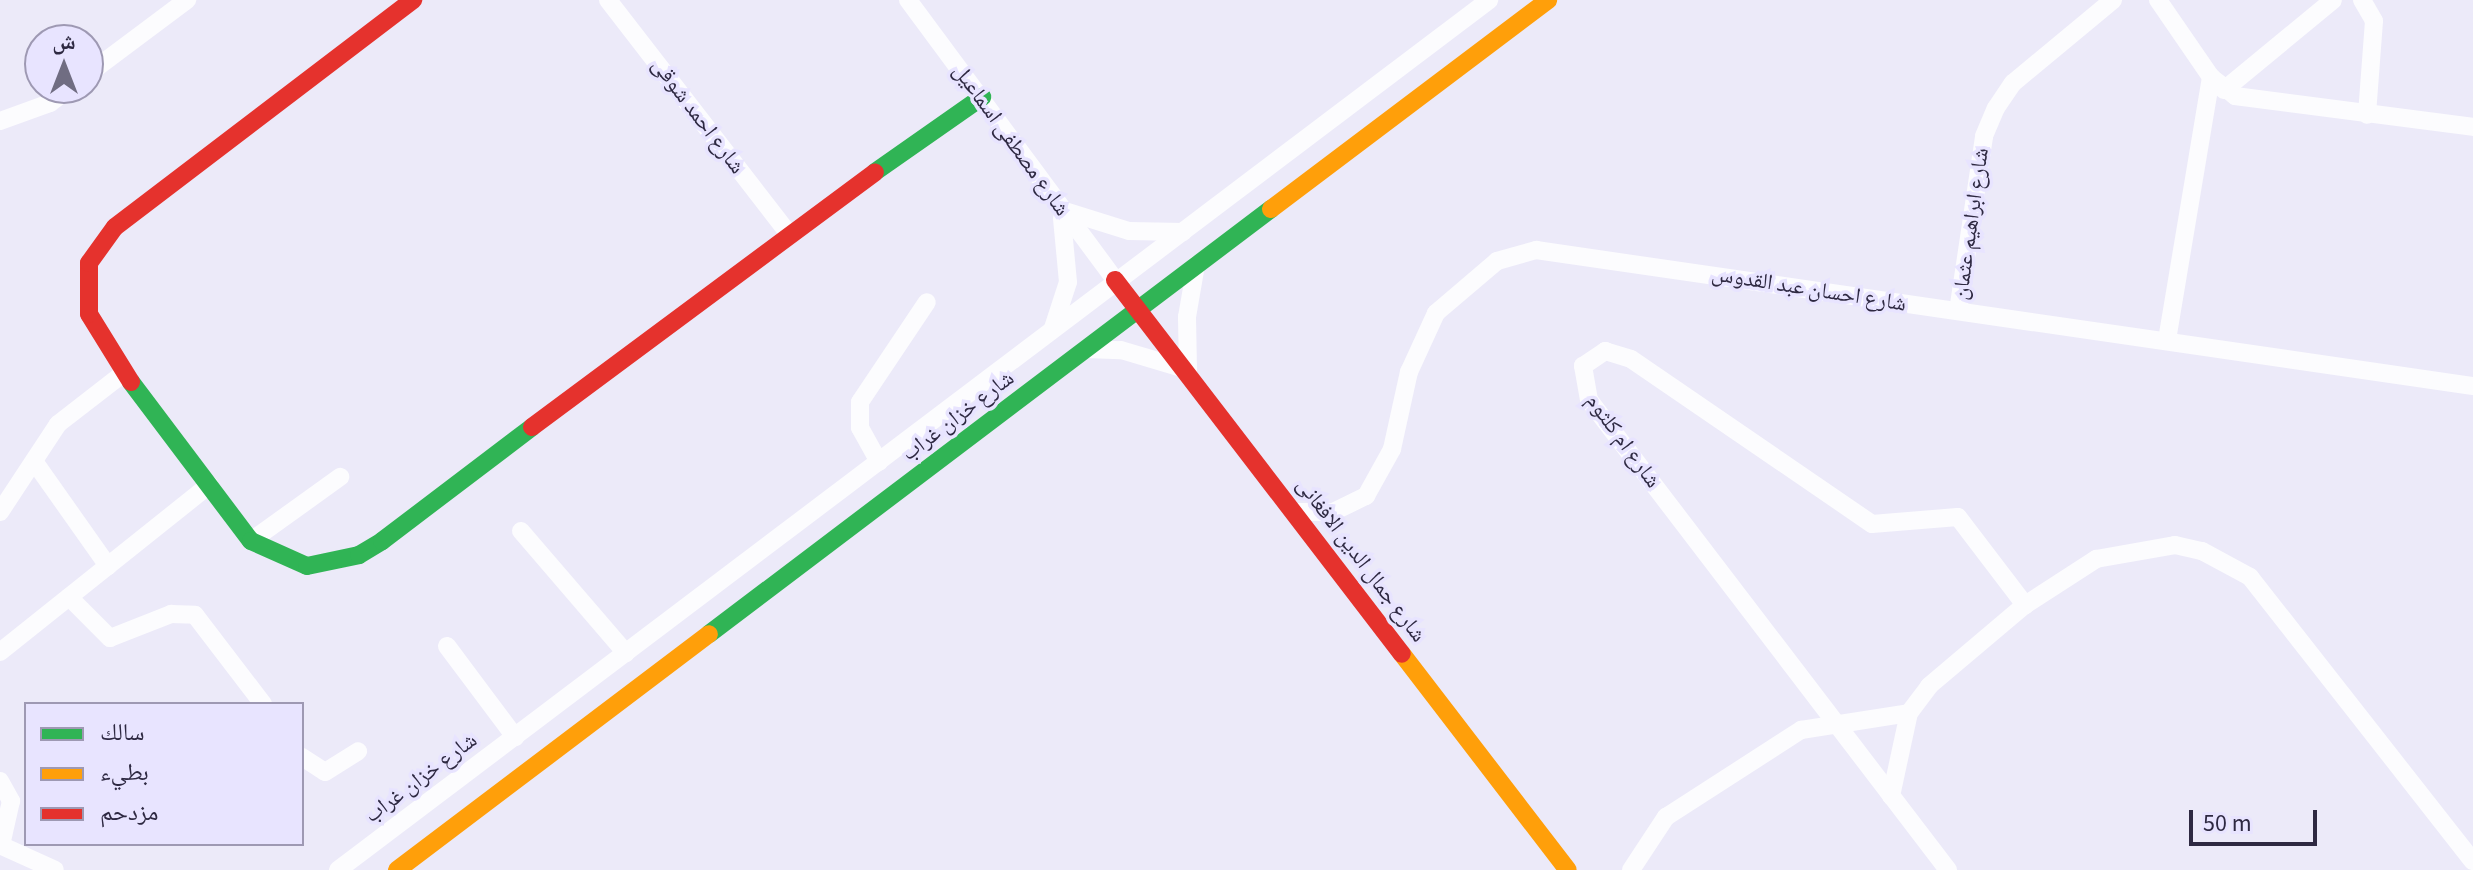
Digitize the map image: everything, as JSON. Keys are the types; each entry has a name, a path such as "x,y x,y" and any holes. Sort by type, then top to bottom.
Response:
{"street":[{"path":"104,62 187,0"},
{"path":"413,0 98,246 89,263 89,314 124,373 251,541 307,566 359,555 788,233 982,97"},
{"name":"شارع احمد شوقى","path":"608,0 788,233"},
{"name":"شارع مصطفى اسماعيل","path":"908,0 982,97 1058,208 1115,280"},
{"name":"شارع خزان غراب","path":"338,870 1489,0"},
{"name":"شارع خزان غراب","path":"397,870 1548,0"},
{"name":"شارع ابراهيم عثمان","path":"1958,311 1984,136 1996,108 2013,83 2113,0"},
{"path":"2158,0 2217,83 2367,115 2473,127"},
{"path":"2167,340 2217,83 2333,0"},
{"path":"2362,0 2374,21 2367,115"},
{"path":"0,121 47,104"},
{"path":"1058,208 1087,223 1129,231 1183,232"},
{"path":"1051,331 1063,305 1070,257 1058,208"},
{"name":"شارع احسان عبد القدوس","path":"1294,512 1333,512 1366,496 1392,449 1409,372 1436,313 1481,272 1516,253 1556,251 2473,386"},
{"path":"1086,349 1121,350 1188,370 1187,317 1196,265"},
{"name":"شارع جمال الدين الافغانى","path":"1115,280 1188,370 1568,870"},
{"path":"879,462 860,428 860,402 927,302"},
{"name":"شارع ام كلثوم","path":"1948,870 1589,400 1581,382 1590,357 1605,351 1631,359 1872,524 1958,517 2025,605"},
{"path":"0,512 36,464 58,424 124,373"},
{"path":"36,464 108,566"},
{"path":"251,541 340,477"},
{"path":"0,652 209,485"},
{"path":"521,531 626,653"},
{"path":"1891,796 1909,713 1929,686 2025,605 2096,559 2148,545 2202,551 2231,563 2319,662 2473,861"},
{"path":"69,597 110,638 171,614 195,615 261,702"},
{"path":"447,646 515,737"},
{"path":"1631,870 1666,817 1801,730 1909,713"},
{"path":"304,758 325,772 358,751"},
{"path":"0,781 11,801 0,845 55,870"}],"traffic: fast":[{"path":"875,172 982,97"},
{"path":"709,634 1271,209"},
{"path":"131,382 251,541 307,566 359,555 382,541 532,427"}],"traffic: slow":[{"path":"1271,209 1548,0"},
{"path":"397,870 709,634"},
{"path":"1402,654 1568,870"}],"traffic: jam":[{"path":"131,382 89,314 89,263 115,227 413,0"},
{"path":"532,427 875,172"},
{"path":"1115,280 1402,654"}]}
